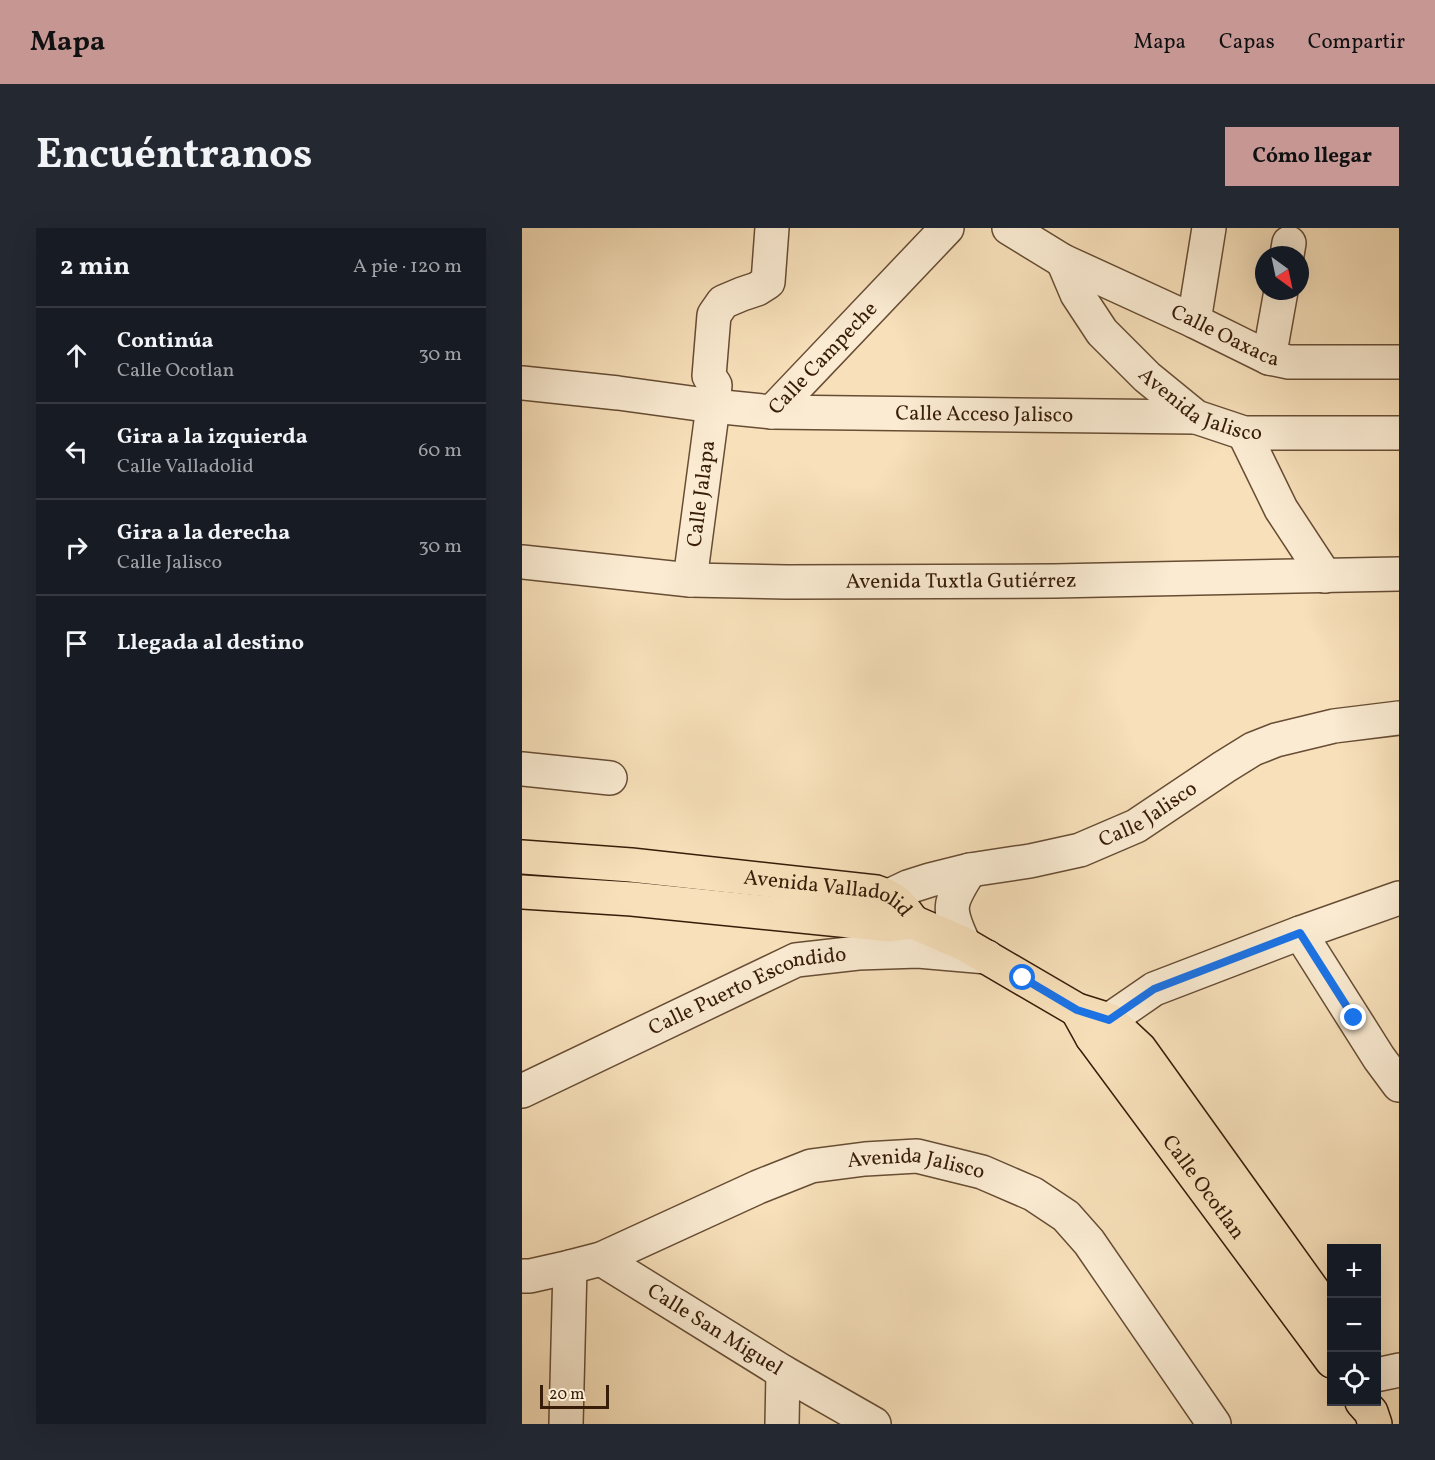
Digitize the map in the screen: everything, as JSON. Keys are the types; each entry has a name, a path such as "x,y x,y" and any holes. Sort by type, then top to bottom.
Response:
{"main road":[{"name":"Avenida Valladolid","path":"522,857 631,865 876,892 889,896 900,904 913,922 890,925 632,899 522,892"},
{"name":"Calle Ocotlan","path":"913,922 975,951 1140,1049 1327,1310"},
{"name":"Calle Ocotlan","path":"1093,1022 1327,1354"}],"street":[{"name":"Calle Jalapa","path":"690,580 715,385 709,376 714,315 723,302 757,290 768,282 772,228"},
{"name":"Calle Campeche","path":"522,383 772,412 947,228"},
{"path":"1009,228 1063,261"},
{"path":"1194,321 1209,228"},
{"name":"Calle Oaxaca","path":"1063,261 1269,358 1289,362 1399,362"},
{"name":"Avenida Jalisco","path":"1063,261 1077,294 1102,332 1147,377 1196,417 1244,433 1399,433"},
{"path":"1269,358 1279,300"},
{"name":"Calle Acceso Jalisco","path":"772,412 1196,417"},
{"path":"1244,433 1281,509 1325,576"},
{"name":"Avenida Tuxtla Gutiérrez","path":"522,562 690,580 787,582 1042,581 1399,574"},
{"name":"Calle Jalisco","path":"889,896 908,887 970,870 1030,861 1080,850 1136,826 1252,749 1276,740 1334,726 1399,718"},
{"path":"522,769 610,778"},
{"path":"970,870 957,890 952,904 952,920 975,951"},
{"path":"1093,1022 1154,989 1399,898"},
{"path":"1300,933 1379,1058 1399,1085"},
{"name":"Calle Puerto Escondido","path":"522,1091 796,960 858,953 975,951"},
{"name":"Avenida Jalisco","path":"522,1276 585,1263 811,1166 865,1159 917,1156 982,1172 1033,1194 1066,1216 1089,1242 1214,1424"},
{"path":"566,1424 585,1263"},
{"name":"Calle San Miguel","path":"585,1263 783,1372 782,1424"},
{"path":"1381,1375 1399,1370"},
{"path":"783,1372 874,1424"}],"route":[{"path":"1023,978 1077,1010 1109,1020 1154,989 1300,933 1354,1018"}]}
